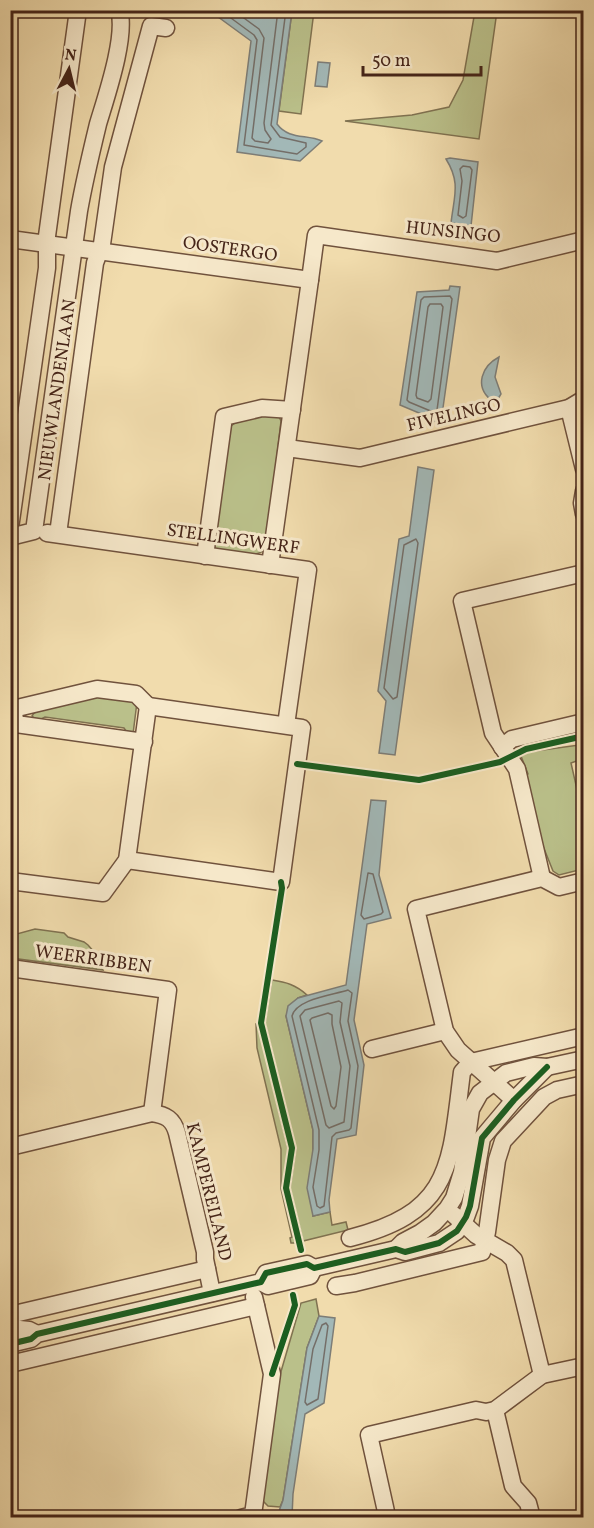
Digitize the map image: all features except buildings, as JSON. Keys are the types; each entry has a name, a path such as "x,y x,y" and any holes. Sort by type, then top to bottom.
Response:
{"street":[{"name":"NIEUWLANDENLAAN","path":"10,528 45,279 47,236 78,10"},
{"name":"NIEUWLANDENLAAN","path":"34,531 84,182 112,79 122,13"},
{"name":"NIEUWLANDENLAAN","path":"58,534 95,263 100,252 113,167 151,27 166,28"},
{"name":"HUNSINGO","path":"310,280 316,236 497,261 584,240"},
{"path":"10,239 100,252"},
{"name":"OOSTERGO","path":"100,252 310,280"},
{"path":"270,565 310,280"},
{"path":"584,399 569,408 584,468"},
{"path":"205,556 224,417 262,408 292,410"},
{"name":"FIVELINGO","path":"286,448 360,458 569,408"},
{"path":"584,491 582,503 584,514"},
{"path":"10,537 34,531"},
{"name":"STELLINGWERF","path":"34,531 308,570 286,725"},
{"path":"542,878 518,769 493,733 462,601 584,573"},
{"path":"127,860 281,882 302,728 148,706 136,694 97,689 13,709 16,724 144,741"},
{"path":"10,881 103,893 127,860 148,706"},
{"path":"502,747 513,739 584,722"},
{"path":"514,1100 471,1062 450,1040 445,1031 416,909 542,878 559,887 584,881"},
{"name":"WEERRIBBEN","path":"10,968 168,990 153,1106"},
{"path":"372,1049 445,1031"},
{"path":"360,1233 405,1218 430,1196 448,1164 462,1072 471,1062 584,1036"},
{"path":"396,1249 403,1242 434,1223 454,1198 461,1178 473,1105 480,1093 506,1073 534,1066 547,1067 584,1059"},
{"path":"10,1344 31,1339 37,1335 256,1283 268,1286 310,1276 314,1268 396,1249 405,1252 439,1243 453,1234 469,1211 482,1138 514,1100 547,1067"},
{"path":"342,1288 482,1252 497,1160 503,1141 544,1097 557,1090 584,1084"},
{"path":"10,1147 153,1106"},
{"name":"KAMPEREILAND","path":"153,1106 175,1126 205,1252 212,1293"},
{"path":"430,1196 462,1223 507,1253 515,1263 542,1375"},
{"path":"10,1315 207,1269"},
{"path":"242,1518 253,1515 272,1374 256,1306 256,1283"},
{"path":"10,1364 256,1306"},
{"path":"10,1328 29,1330 37,1335"},
{"path":"385,1512 369,1435 467,1411 495,1410 542,1375 584,1366"},
{"path":"495,1410 513,1486 528,1503 532,1518"}],"green space":[{"path":"292,11 314,11 301,114 279,111"},
{"path":"475,11 497,11 479,139 345,121 412,115 449,107 463,80"},
{"path":"262,415 279,417 281,421 266,549 249,555 217,550 214,547 231,426"},
{"path":"99,695 137,702 133,734 128,734 124,728 45,717 37,721 32,716 40,710"},
{"path":"579,745 582,759 571,763 583,816 583,869 559,875 553,871 539,836 525,776 528,774 521,756 528,752"},
{"path":"11,929 17,934 35,929 64,933 88,945 95,953 103,970 11,958 11,940 14,942 17,935"},
{"path":"272,980 291,984 307,995 298,998 286,1016 313,1130 313,1216 330,1212 332,1225 346,1222 348,1230 303,1241 290,1189 296,1149 265,1023"},
{"path":"256,1024 258,1024 288,1149 283,1189 295,1243 291,1243 290,1238 292,1237 281,1189 281,1149 257,1048"},
{"path":"316,1299 319,1316 307,1348 283,1500 280,1507 268,1506 261,1499 280,1375 301,1303"}],"water":[{"path":"210,11 292,11 277,124 292,135 322,141 300,161 237,152 251,41"},
{"path":"318,62 330,63 327,87 315,86"},
{"path":"446,159 478,162 471,226 451,223 455,183 454,175"},
{"path":"450,286 460,287 441,422 431,421 431,418 400,405 417,292 449,290"},
{"path":"499,357 495,377 501,394 498,399 491,400 483,389 482,377 488,366"},
{"path":"418,467 434,470 395,755 379,753 386,701 378,691 399,539 409,536"},
{"path":"371,800 386,801 379,875 391,918 367,924 354,1020 364,1065 356,1135 337,1139 329,1200 330,1212 313,1216 307,1188 313,1149 313,1130 286,1016 288,1006 298,998 346,985"},
{"path":"319,1316 335,1318 324,1403 305,1414 293,1494 292,1517 279,1517 307,1348"}],"cycle path":[{"path":"297,764 419,780 500,762 526,749 584,736"},
{"path":"281,882 282,888 261,1023 292,1148 286,1188 301,1250"},
{"path":"10,1344 31,1339 37,1334 261,1282 266,1273 307,1264 314,1268 396,1249 405,1252 439,1243 457,1231 466,1217 482,1138 514,1100 547,1067"},
{"path":"272,1374 295,1305 293,1295"}]}
